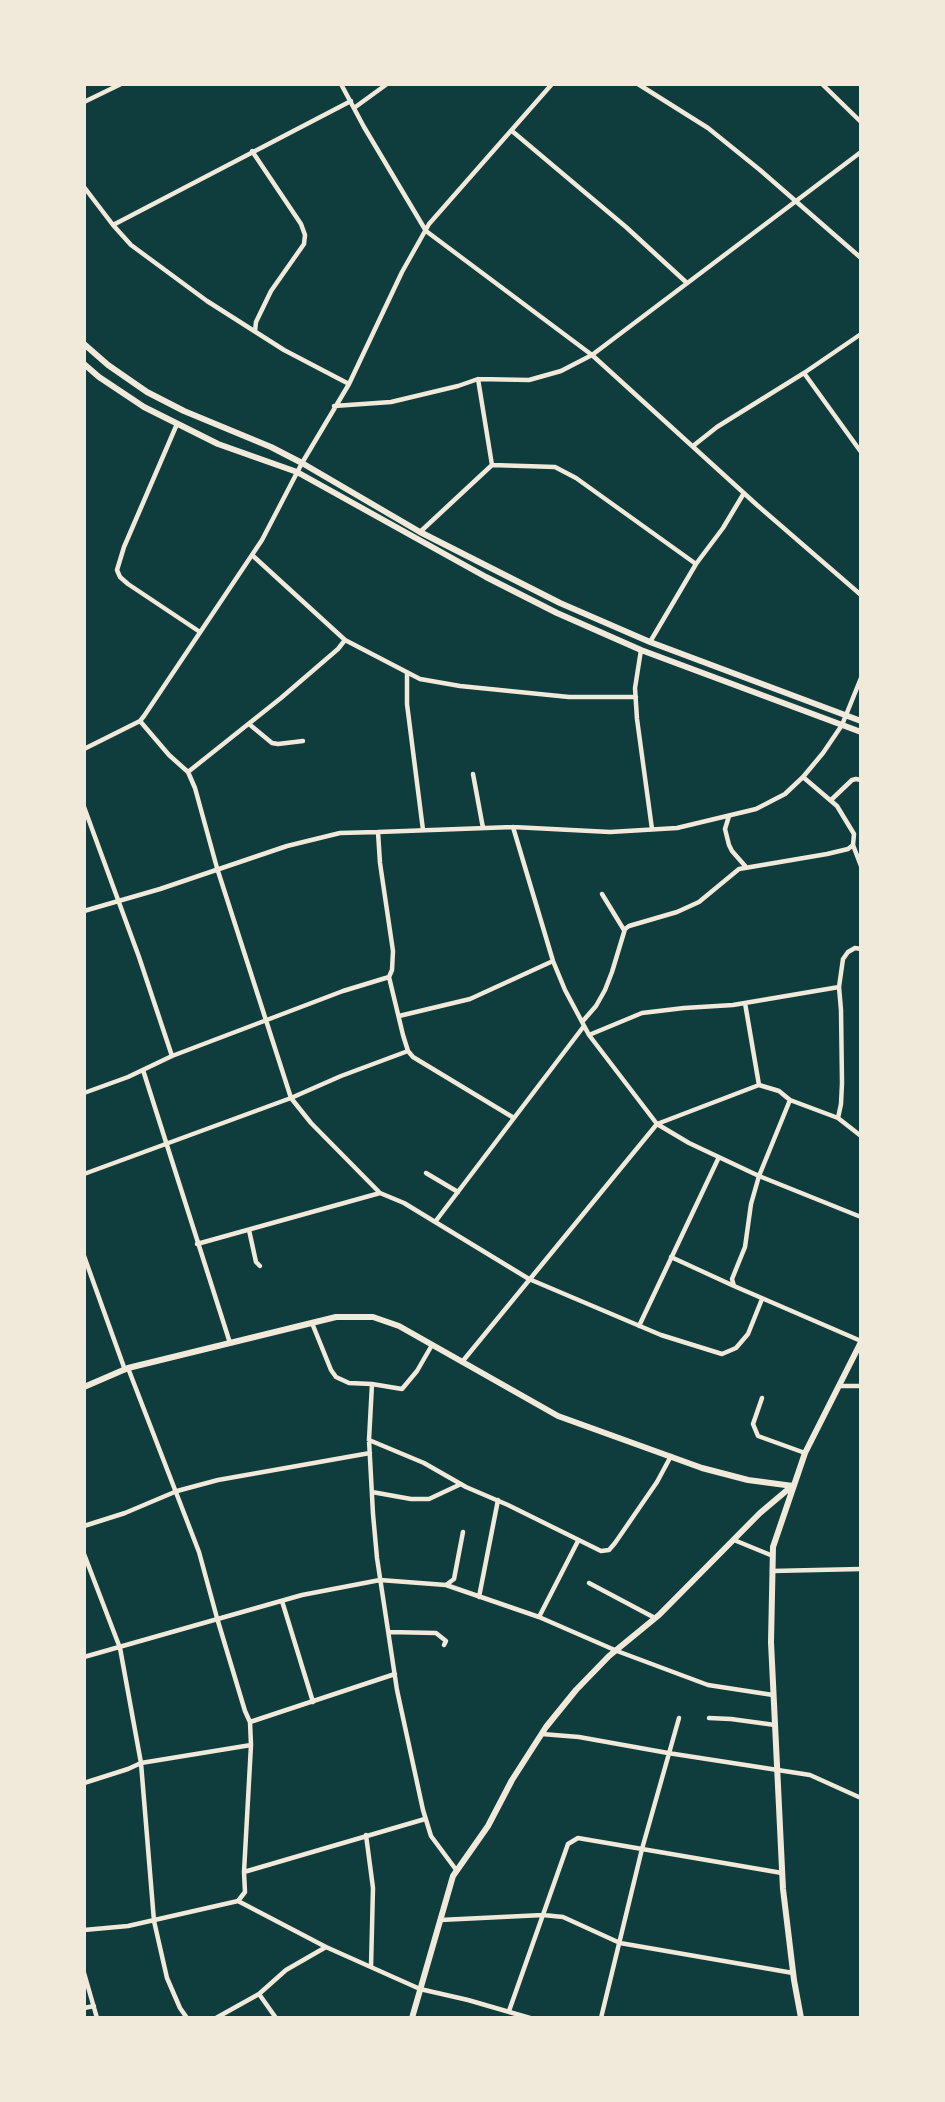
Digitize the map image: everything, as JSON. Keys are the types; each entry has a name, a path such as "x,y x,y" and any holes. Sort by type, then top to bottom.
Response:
{"street":[{"path":"84,102 121,84"},
{"path":"341,84 426,231 592,355 861,595"},
{"path":"354,108 387,84"},
{"path":"84,749 140,721 262,540 302,463 349,384 402,272 426,231 552,84"},
{"path":"638,84 708,128 861,258"},
{"path":"822,84 861,122"},
{"path":"113,225 351,101"},
{"path":"512,131 626,227 687,283"},
{"path":"252,151 301,224 305,235 304,244 271,291 256,322 255,331"},
{"path":"334,406 391,402 478,379 529,380 561,371 592,355 861,152"},
{"path":"84,187 131,245 207,301 284,350 349,384"},
{"path":"693,446 717,427 804,374 861,334"},
{"path":"84,344 108,365 147,392 184,411 271,447 420,532 560,603 650,642 861,721"},
{"path":"84,364 144,407 218,444 297,472 486,577 557,613 641,650 861,732"},
{"path":"804,374 861,452"},
{"path":"478,379 492,465"},
{"path":"177,424 117,570 120,577 128,584 201,632"},
{"path":"420,532 492,465 555,467 576,478 696,564"},
{"path":"650,642 696,564 723,528 744,493"},
{"path":"252,555 345,640 420,680 569,697 636,697"},
{"path":"188,772 249,724 338,649 345,640"},
{"path":"641,650 635,688 637,720 652,829"},
{"path":"407,673 407,704 423,830"},
{"path":"84,911 118,902 217,868 319,837 340,833 513,827 610,832 677,828 756,809 785,794 823,753 842,724 861,678"},
{"path":"140,721 169,755 188,772 195,788 217,868 291,1098 311,1123 380,1193 404,1203 529,1279 662,1335 722,1354 736,1348 748,1334 762,1299"},
{"path":"249,724 272,743 303,741"},
{"path":"473,774 483,828"},
{"path":"803,777 837,806 854,834 854,845 861,866"},
{"path":"831,800 852,780 856,778 861,780"},
{"path":"84,807 172,1056"},
{"path":"729,816 725,829 729,845 746,867"},
{"path":"513,827 554,961 583,1024 657,1124 759,1176 861,1217"},
{"path":"378,832 380,863 393,951 389,976 408,1051 413,1057 514,1118"},
{"path":"435,1222 596,1006 612,972 624,930 634,923 677,912 699,902 724,879 739,869 827,854 848,849 854,845"},
{"path":"602,894 624,930"},
{"path":"838,1118 842,1083 839,987 843,959 855,948 861,949"},
{"path":"399,1016 470,999 554,961"},
{"path":"84,1093 172,1056 343,991 389,976"},
{"path":"589,1035 642,1013 745,1003 839,987"},
{"path":"745,1003 759,1085"},
{"path":"84,1174 291,1098 340,1076 408,1051"},
{"path":"142,1070 230,1343"},
{"path":"462,1362 657,1124 759,1085 779,1090 790,1100 838,1118 861,1136"},
{"path":"734,1286 732,1279 745,1247 751,1204 759,1176 790,1100"},
{"path":"639,1326 719,1157"},
{"path":"426,1173 459,1192"},
{"path":"197,1244 380,1193"},
{"path":"249,1230 256,1262 260,1266"},
{"path":"84,1256 199,1552 250,1722 251,1745 244,1872 245,1892 238,1901 128,1926 84,1930"},
{"path":"671,1257 861,1341 804,1453 773,1547 771,1642 782,1873 793,1973 801,2018"},
{"path":"84,1387 126,1369 336,1317 373,1317 399,1326 558,1416 702,1467 748,1480 793,1486"},
{"path":"312,1323 318,1341 336,1377 350,1383 402,1389 417,1371 432,1345"},
{"path":"372,1384 369,1440 372,1492 381,1580 395,1674 425,1819 431,1836 457,1871"},
{"path":"838,1386 861,1386"},
{"path":"762,1398 753,1424 758,1436 804,1453"},
{"path":"369,1440 424,1463 461,1484 601,1551 609,1550 641,1506 671,1456"},
{"path":"84,1526 125,1513 177,1491 218,1480 370,1453"},
{"path":"372,1492 411,1499 429,1499 461,1484"},
{"path":"412,2018 453,1876 488,1826 512,1780 542,1734 576,1690 609,1656 654,1618 760,1513 793,1486"},
{"path":"479,1597 498,1500"},
{"path":"446,1585 454,1579 463,1532"},
{"path":"734,1540 773,1556"},
{"path":"539,1617 578,1541"},
{"path":"84,1554 120,1648 141,1763 154,1921 167,1978 180,2008 188,2018"},
{"path":"772,1571 861,1569"},
{"path":"84,1658 217,1618 282,1601 381,1580 446,1585 539,1617 617,1651 708,1685 773,1695"},
{"path":"589,1583 654,1618"},
{"path":"282,1601 313,1702"},
{"path":"389,1632 436,1632 446,1641 444,1645"},
{"path":"250,1722 395,1674"},
{"path":"602,2018 642,1849 679,1718"},
{"path":"709,1718 775,1725"},
{"path":"542,1734 579,1737 810,1775 861,1798"},
{"path":"84,1783 141,1763 251,1745"},
{"path":"244,1872 425,1819"},
{"path":"366,1835 373,1888 371,1967"},
{"path":"509,2011 568,1844 578,1838 782,1873"},
{"path":"238,1901 326,1947 420,1989 530,2018"},
{"path":"440,1920 543,1915 563,1917 620,1943 793,1973"},
{"path":"216,2018 259,1994 286,1970 326,1947"},
{"path":"84,1973 97,2018"},
{"path":"259,1994 276,2018"},
{"path":"84,2008 94,2006"}]}
